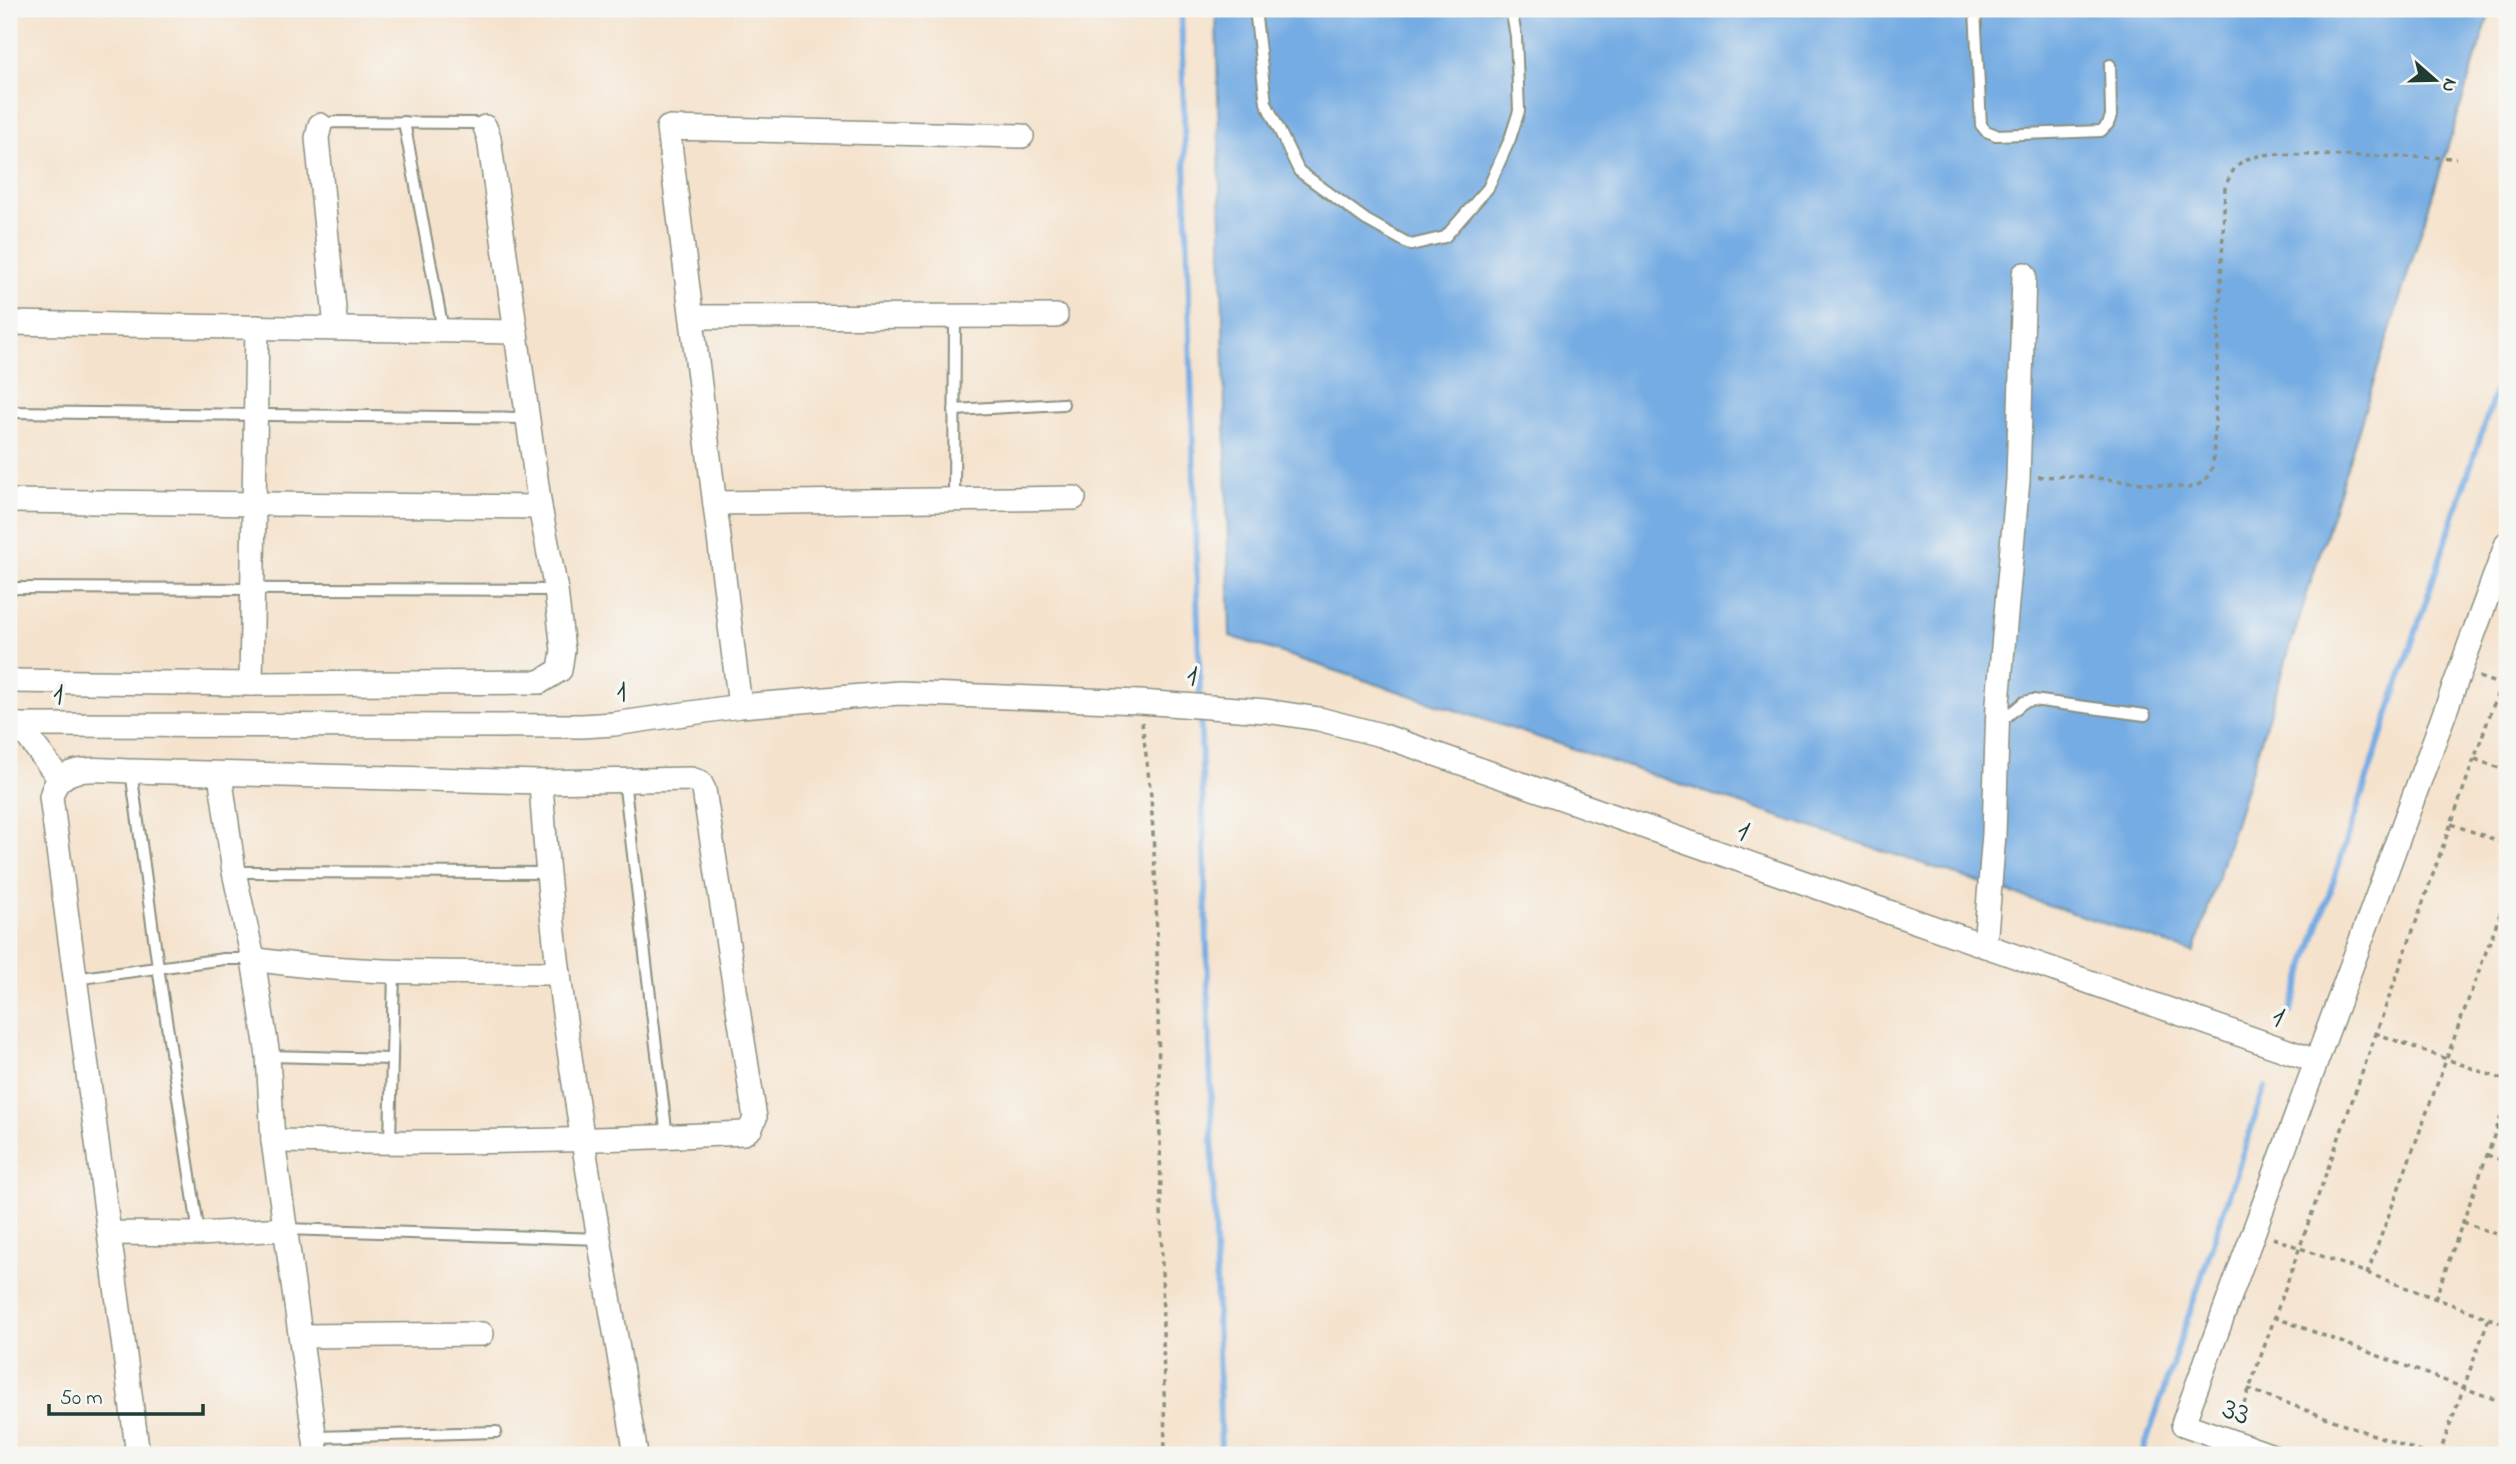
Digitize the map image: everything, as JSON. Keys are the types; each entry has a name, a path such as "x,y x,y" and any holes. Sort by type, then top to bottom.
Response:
{"street":[{"path":"320,125 317,138 336,328"},
{"path":"9,681 251,684 540,682 560,670 563,650 556,590 540,507 485,127"},
{"path":"740,706 668,128 1022,136"},
{"path":"1985,946 1994,834 1997,724 2018,480 2024,274"},
{"path":"692,317 1056,316"},
{"path":"9,323 516,332"},
{"path":"251,684 257,327"},
{"path":"715,503 1074,498"},
{"path":"9,501 540,507"},
{"path":"2254,1232 2507,542"},
{"name":"1","path":"14,725 582,726 740,706 899,693 1140,702 1266,711 1319,719 1381,735 2316,1061"},
{"path":"14,725 59,778"},
{"path":"138,1455 111,1233 51,797 59,778 79,771 131,771 541,782 691,779 700,782 704,790 755,1118 751,1128 744,1133 583,1140 390,1143 273,1141"},
{"path":"220,774 234,872 253,959 268,1055 273,1141 317,1446"},
{"path":"541,782 546,873 559,973 583,1140 636,1455"},
{"path":"253,959 289,965 394,971 559,973"},
{"path":"111,1233 199,1234 285,1229"},
{"name":"33","path":"2254,1232 2183,1424 2229,1448 2270,1455"},
{"path":"301,1336 482,1334"}],"lane":[{"path":"1255,9 1266,103 1299,171 1366,220 1411,245 1445,237 1488,188 1510,139 1519,111 1516,36 1511,9"},
{"path":"1975,9 1981,125 1986,131 1996,135 2101,131 2111,116 2110,65"},
{"path":"320,125 334,122 404,122 475,123 485,127"},
{"path":"404,122 443,330"},
{"path":"954,500 955,316"},
{"path":"954,410 1063,404"},
{"path":"9,412 529,418"},
{"path":"9,588 556,590"},
{"path":"1997,724 2024,702 2033,700 2145,715"},
{"path":"131,771 199,1234"},
{"path":"624,780 667,1137"},
{"path":"234,872 546,873"},
{"path":"74,979 238,958 253,959"},
{"path":"390,1143 394,971"},
{"path":"268,1055 392,1059"},
{"path":"285,1229 601,1239"},
{"path":"317,1446 496,1432"}],"path":[{"path":"2018,480 2076,476 2189,488 2200,485 2209,477 2213,466 2225,188 2238,163 2250,157 2271,154 2456,158"},
{"path":"2229,1448 2507,667"},
{"path":"2461,671 2507,687"},
{"path":"1140,702 1151,796 1156,889 1165,1455"},
{"path":"2474,759 2507,771"},
{"path":"2451,824 2507,844"},
{"path":"2367,1274 2507,895"},
{"path":"2375,1033 2507,1082"},
{"path":"2435,1299 2507,1100"},
{"path":"2487,1155 2507,1162"},
{"path":"2463,1222 2507,1238"},
{"path":"2254,1232 2507,1325"},
{"path":"2274,1317 2507,1404"},
{"path":"2439,1455 2489,1318"},
{"path":"2248,1389 2429,1455"}],"water":[{"path":"1216,9 2491,9 2194,953 1230,636"}],"waterway":[{"path":"1181,9 1221,1455"},
{"path":"2290,1012 2507,356"},
{"path":"2142,1455 2265,1087"}]}
